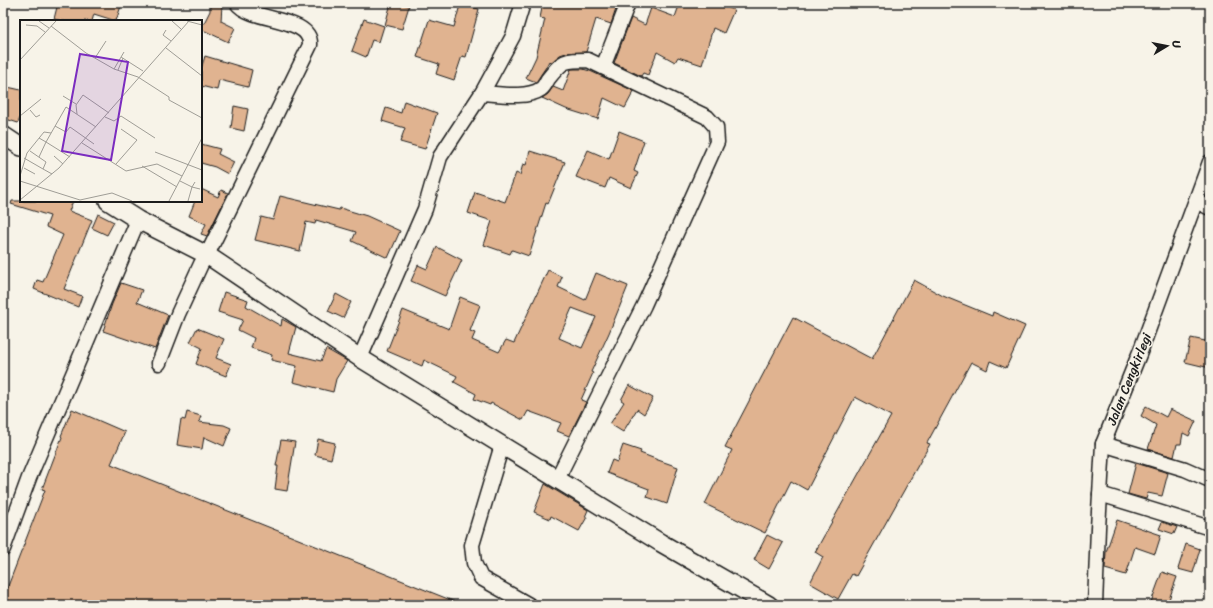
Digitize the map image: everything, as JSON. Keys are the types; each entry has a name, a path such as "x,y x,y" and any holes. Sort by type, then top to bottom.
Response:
{"street":[{"path":"159,363 200,264 207,255 310,45 310,37 305,31 271,17 251,12 241,7 237,3"},
{"path":"360,358 425,209 440,157 482,93 513,36 523,3"},
{"path":"603,67 628,3"},
{"path":"482,93 522,95 533,92 541,89 560,64 570,60 588,60 708,117 716,127 717,142 644,305 558,478"},
{"path":"3,135 20,146"},
{"name":"Jalan Cengkirlegi","path":"1095,605 1103,444 1142,347 1210,162"},
{"path":"1196,200 1210,208"},
{"path":"110,202 138,220 207,255 360,358 558,478 661,543 769,605"},
{"path":"3,549 29,478 138,220"},
{"path":"1103,444 1185,469 1210,480"},
{"path":"502,445 472,545 474,563 481,578 529,605"},
{"path":"1100,494 1210,528"}],"building":[{"path":"58,3 122,3 116,20 94,14 92,20 54,19"},
{"path":"391,3 399,3 409,6 402,29 385,25"},
{"path":"543,3 618,3 611,24 596,19 586,52 566,53 560,55 552,62 549,61 536,82 526,78 536,57 545,19 540,18"},
{"path":"680,3 717,3 734,10 724,33 713,28 702,65 678,57 675,62 657,52 648,75 643,73 641,76 614,63 631,18 645,25 651,8 675,17"},
{"path":"210,4 222,5 221,21 235,28 228,42 202,29 210,11"},
{"path":"460,5 479,9 466,57 462,56 454,80 436,74 439,64 417,57 429,20 454,27"},
{"path":"364,19 384,26 379,42 372,40 366,57 352,51"},
{"path":"205,56 252,70 248,87 219,80 217,90 202,86 202,66"},
{"path":"571,69 583,69 590,71 634,91 625,108 604,98 598,119 566,109 542,98 548,94 553,87 563,91"},
{"path":"3,86 20,90 20,118 18,123 3,118"},
{"path":"404,101 437,113 425,149 400,142 405,128 382,121 386,108 401,113"},
{"path":"234,106 248,109 244,131 231,128"},
{"path":"619,131 644,141 634,171 638,173 631,188 609,178 605,188 576,177 588,150 609,159"},
{"path":"202,144 220,149 218,154 234,162 228,174 215,167 202,163"},
{"path":"530,151 565,162 548,204 546,203 529,256 512,250 510,254 484,245 492,221 468,213 475,192 505,202 516,173 520,175 523,164 526,165"},
{"path":"202,189 218,197 221,190 228,193 207,236 201,234 206,224 189,216 195,202 202,202"},
{"path":"280,196 339,210 340,208 367,216 400,231 388,258 352,241 356,232 316,220 315,224 306,222 300,251 255,240 261,217 273,220"},
{"path":"12,201 73,202 69,211 92,220 64,289 82,296 78,307 34,289 37,280 43,282 63,235 46,227 50,216 11,204"},
{"path":"98,214 114,222 107,235 92,228"},
{"path":"437,247 462,260 445,296 411,281 418,265 427,269"},
{"path":"548,270 562,277 558,287 585,300 596,273 628,286 591,372 593,373 581,400 586,402 569,436 557,431 561,423 528,411 523,420 491,403 490,405 474,399 476,394 454,382 457,376 424,360 422,366 387,351 403,310 449,329 460,297 480,305 470,331 475,333 472,340 499,352 506,340 514,343","holes":["572,308 596,317 582,348 559,338"]},
{"path":"914,280 943,296 992,316 993,312 1025,326 1006,368 990,361 987,370 971,362 927,443 930,444 856,576 852,574 838,599 810,583 823,557 815,552 891,416 855,397 807,490 791,481 765,533 705,504 732,450 725,447 793,317 872,359"},
{"path":"121,283 142,290 137,302 168,315 155,349 103,331"},
{"path":"224,292 248,300 246,306 281,326 282,319 296,327 289,353 321,361 326,349 347,361 336,379 333,392 293,382 297,366 271,360 272,355 251,348 254,338 238,330 243,320 218,312"},
{"path":"336,294 351,302 343,318 328,311"},
{"path":"197,328 224,339 216,358 231,364 226,376 196,364 202,348 190,342"},
{"path":"1191,338 1210,342 1210,368 1185,362"},
{"path":"629,385 653,398 644,414 637,409 623,432 610,424 624,402 621,400"},
{"path":"1146,406 1166,417 1170,409 1196,421 1189,436 1183,433 1181,444 1177,444 1174,457 1148,449 1156,425 1141,416"},
{"path":"72,409 125,432 111,464 463,605 3,605 3,599 45,490 42,489"},
{"path":"187,412 201,416 199,422 224,425 231,428 224,446 204,437 202,449 177,445 181,419 185,420"},
{"path":"318,439 335,443 331,459 315,455"},
{"path":"281,440 295,442 287,491 275,489 278,466 276,466"},
{"path":"623,445 678,467 667,504 647,497 649,489 607,473 612,460 617,462"},
{"path":"1136,463 1168,473 1162,496 1148,493 1146,499 1128,494"},
{"path":"545,484 588,510 585,517 587,517 579,531 551,516 550,519 534,512"},
{"path":"1117,520 1161,535 1155,554 1135,547 1126,575 1105,569 1106,552"},
{"path":"1162,522 1177,527 1174,534 1159,529"},
{"path":"767,535 783,543 769,569 754,560"},
{"path":"1186,544 1200,549 1193,573 1178,569"},
{"path":"1162,572 1177,577 1167,605 1150,605"}]}
